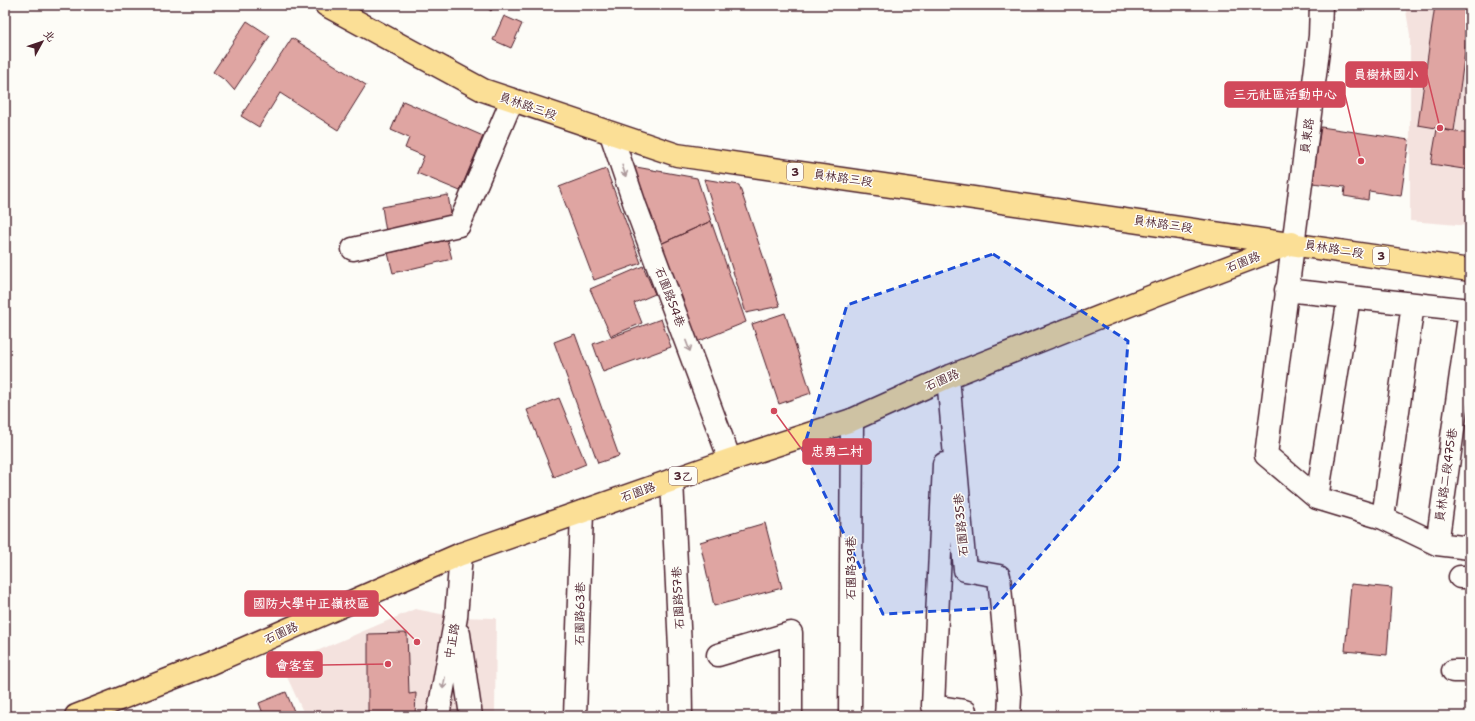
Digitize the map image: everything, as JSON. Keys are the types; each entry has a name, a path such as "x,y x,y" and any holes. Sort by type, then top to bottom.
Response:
{"main road":[{"name":"員林路三段","path":"326,5 483,90 677,155 1292,243"},
{"name":"員林路二段","path":"1292,243 1470,270"},
{"name":"石園路","path":"76,716 101,712 461,554 730,460 852,420 948,377 1155,295 1292,243"}],"street":[{"name":"員東路","path":"1292,243 1320,36 1322,5"},
{"path":"353,249 459,225 512,100"},
{"name":"石園路54巷","path":"611,134 635,205 730,460"},
{"path":"1292,243 1266,455 1317,498 1383,518 1437,544 1470,548"},
{"name":"員林路二段475巷","path":"1286,290 1470,310 1437,544"},
{"path":"1317,498 1349,297"},
{"path":"1383,518 1413,304"},
{"path":"948,377 933,706 965,711 965,716"},
{"name":"石園路35巷","path":"948,377 965,570 999,576 1010,697 1009,716"},
{"name":"石園路39巷","path":"850,716 852,420"},
{"name":"石園路57巷","path":"672,480 680,648 681,716"},
{"path":"575,716 582,512"},
{"name":"石園路63巷","path":"578,716 582,512"},
{"path":"456,617 461,554"},
{"name":"中正路","path":"438,716 456,617"},
{"name":"中正路","path":"456,617 471,716"},
{"path":"718,655 791,633 791,716"}],"highlighted area":[{"path":"993,254 1128,341 1119,466 994,608 883,614 803,450 847,305"}],"shaded area":[{"path":"1405,5 1470,5 1470,226 1410,221 1410,35"},
{"path":"415,609 456,617 496,618 495,716 305,716 282,666"}],"building":[{"path":"483,5 495,5 491,11"},
{"path":"1435,5 1470,5 1470,17 1454,131 1418,125"},
{"path":"504,16 522,24 511,48 493,40"},
{"path":"247,21 270,36 234,90 226,81 213,72"},
{"path":"292,38 366,85 338,130 280,93 259,127 241,116"},
{"path":"403,101 483,136 460,191 417,173 424,156 405,148 409,138 391,130"},
{"path":"1321,127 1409,140 1401,196 1369,191 1368,200 1344,196 1345,187 1312,183"},
{"path":"1437,129 1470,134 1470,170 1431,164"},
{"path":"625,165 697,178 711,221 656,246"},
{"path":"606,169 641,263 594,280 559,187"},
{"path":"704,179 739,185 780,306 746,313"},
{"path":"448,195 452,220 386,232 382,207"},
{"path":"711,221 746,322 692,344 656,246"},
{"path":"447,240 452,259 393,273 388,253"},
{"path":"643,266 655,294 634,303 642,323 611,336 590,289"},
{"path":"785,313 811,393 779,404 752,324"},
{"path":"661,319 671,347 603,372 593,344"},
{"path":"575,334 619,456 598,463 554,342"},
{"path":"559,398 586,464 554,477 527,410"},
{"path":"765,523 782,588 714,606 700,542"},
{"path":"1351,584 1392,588 1387,655 1345,651"},
{"path":"407,633 409,694 416,693 415,716 368,716 368,634"},
{"path":"286,692 296,716 264,716 259,703"}],"place":[{"name":"員樹林國小","path":"1440,128"},
{"name":"三元社區活動中心","path":"1361,161"},
{"name":"忠勇二村","path":"774,411"},
{"name":"國防大學中正嶺校區","path":"417,642"},
{"name":"會客室","path":"388,664"}]}
